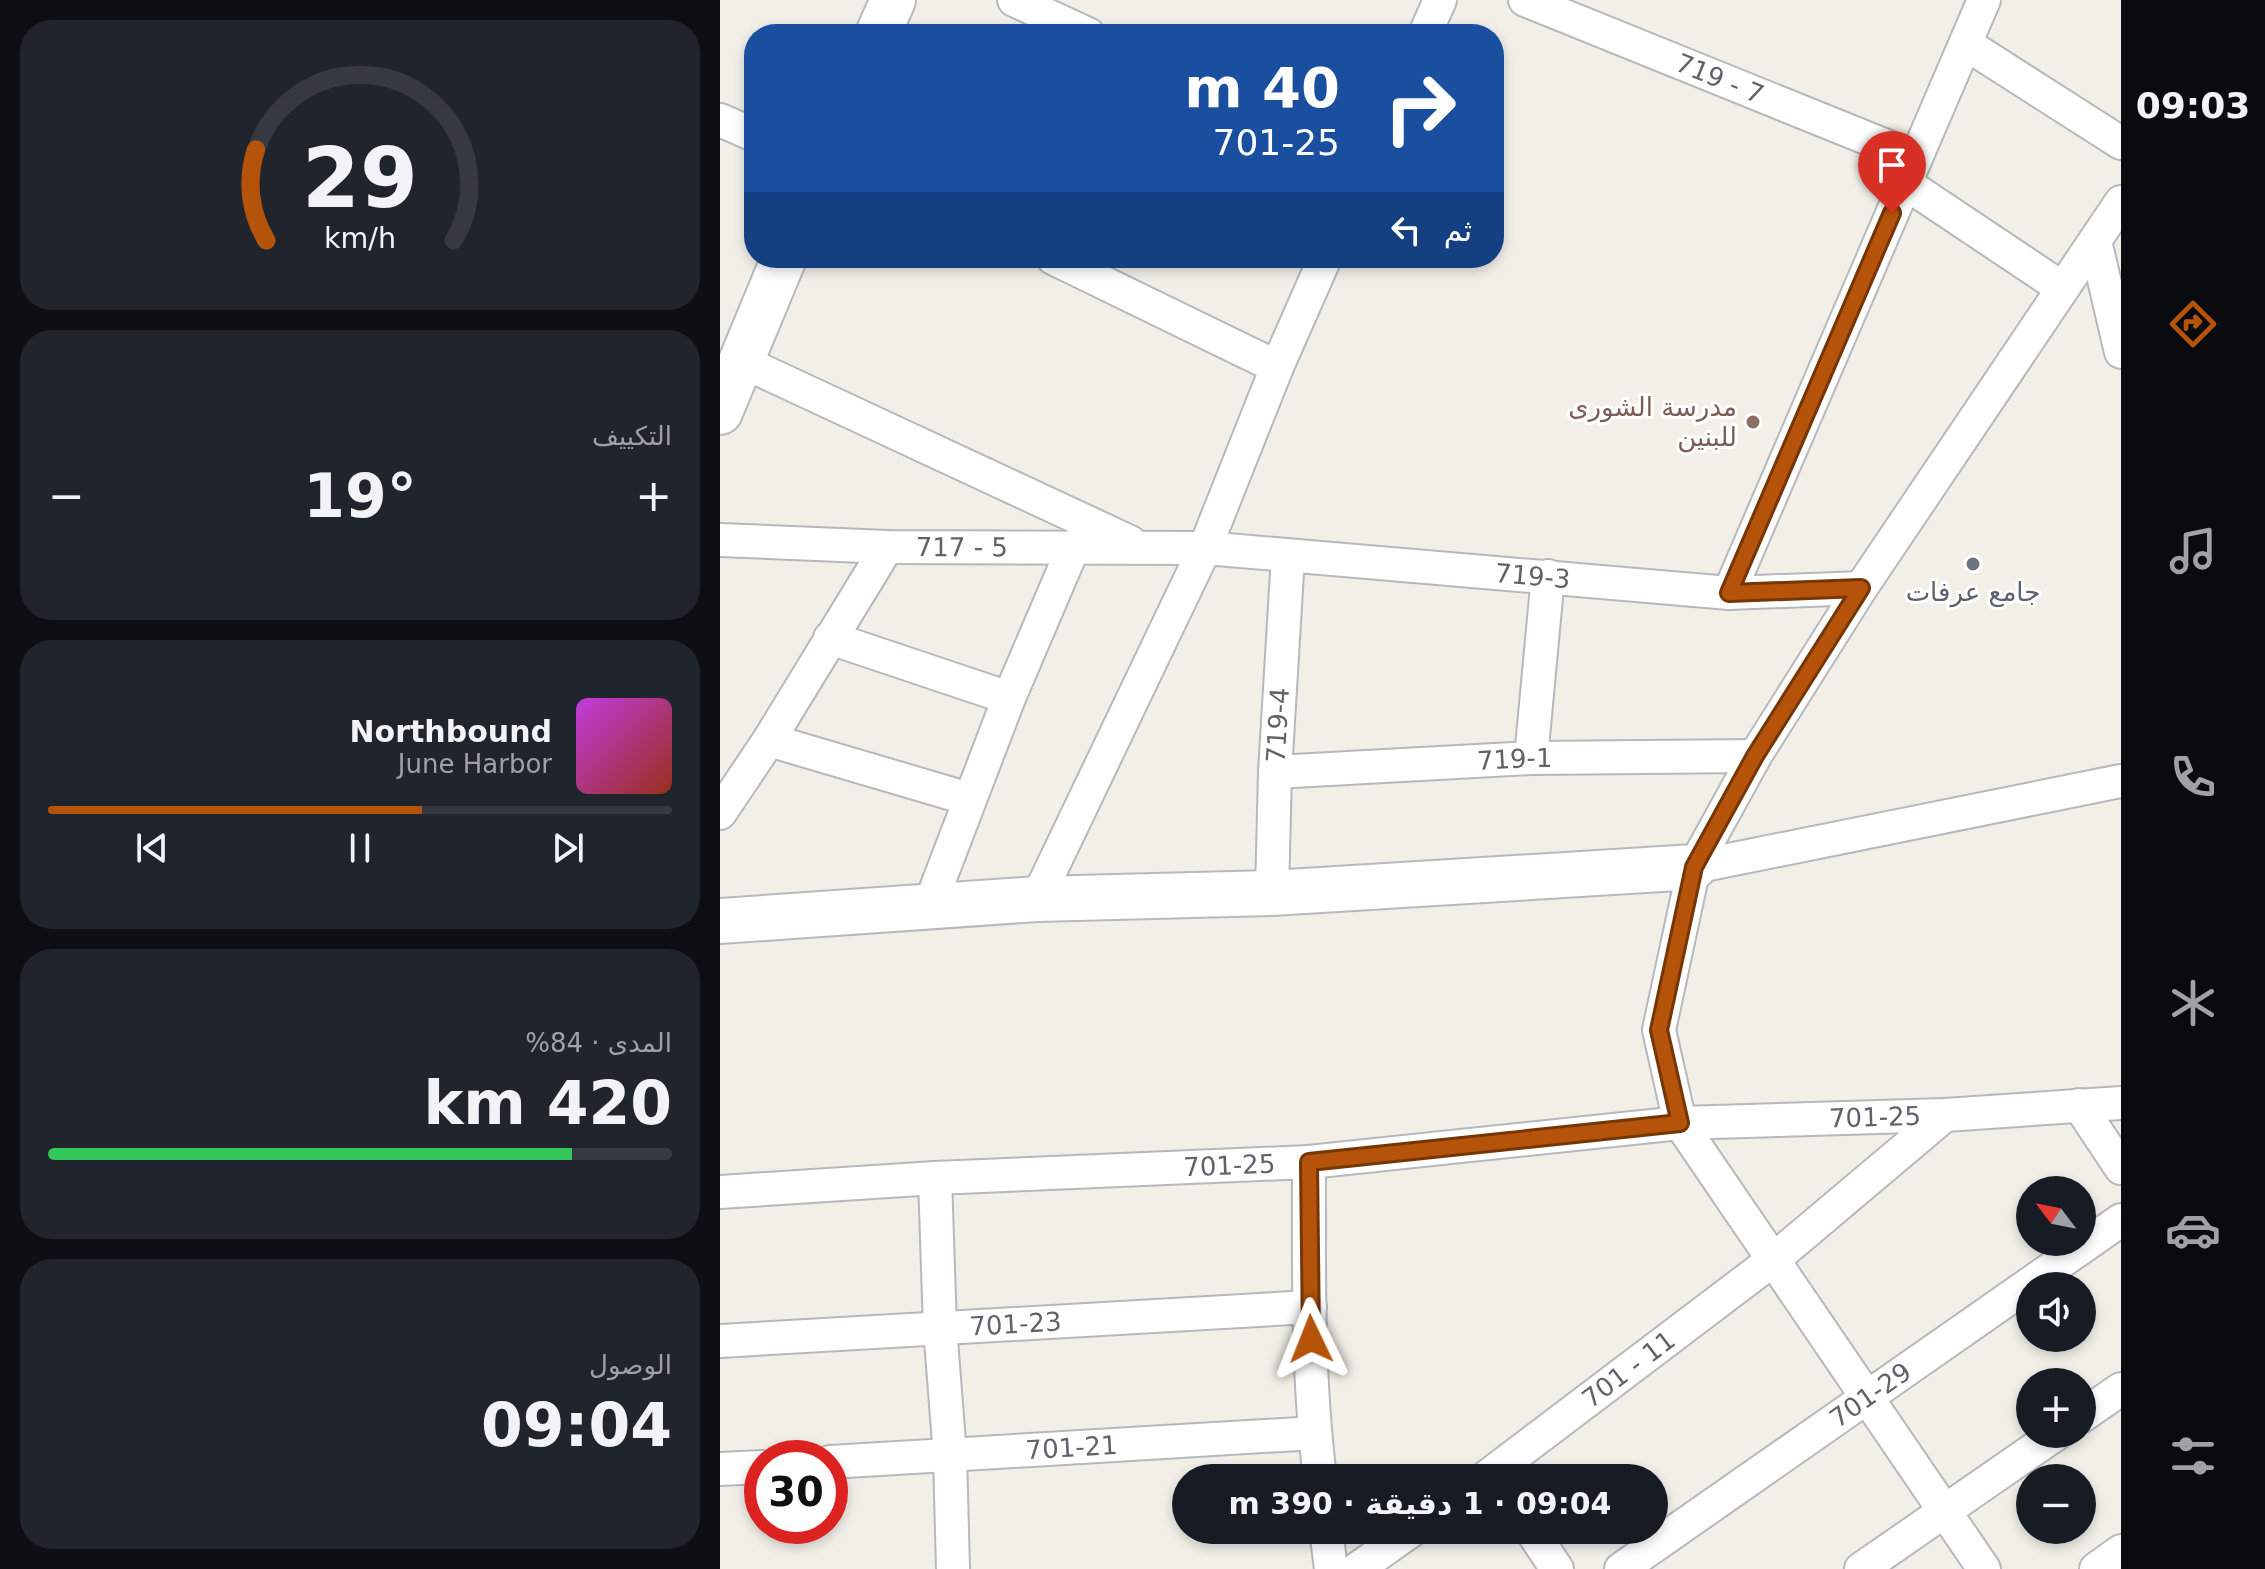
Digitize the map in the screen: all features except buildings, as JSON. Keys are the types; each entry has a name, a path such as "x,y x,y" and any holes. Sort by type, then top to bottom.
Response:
{"street":[{"path":"882,24 893,0"},
{"path":"1014,0 1066,24"},
{"path":"1429,24 1440,0"},
{"name":"719 - 7","path":"1525,0 1910,170 2062,288"},
{"path":"1729,593 1984,0"},
{"path":"1966,44 2121,143"},
{"path":"720,120 744,131"},
{"path":"1984,1569 1680,1123 1659,1030 1694,867 1755,756 1861,588 2121,202"},
{"path":"2095,241 2121,352"},
{"path":"779,268 729,380 1142,548"},
{"path":"1074,268 1277,367"},
{"path":"1037,899 1205,548 1277,367 1321,268"},
{"name":"717 - 5","path":"720,540 887,547 1205,548"},
{"path":"929,907 1009,698 1074,546"},
{"path":"720,813 769,740 887,547"},
{"name":"719-3","path":"1205,548 1729,593 1861,588"},
{"name":"719-4","path":"1272,893 1275,772 1288,556"},
{"path":"1531,758 1548,576"},
{"path":"830,638 1009,698"},
{"path":"769,740 969,799"},
{"name":"719-1","path":"1275,772 1531,758 1755,756"},
{"path":"720,921 1037,899 1272,893 1694,867 2121,781"},
{"name":"701-25","path":"720,1192 935,1178 1309,1162 1680,1123 1945,1115 2121,1103"},
{"path":"2079,1105 2121,1168"},
{"name":"701 - 11","path":"1507,1464 1773,1260 1945,1115"},
{"path":"1309,1162 1310,1307 1318,1464"},
{"path":"935,1178 953,1569"},
{"name":"701-29","path":"1621,1569 2121,1220"},
{"name":"701-23","path":"720,1341 1310,1307"},
{"path":"2096,1406 2121,1389"},
{"name":"701-21","path":"848,1461 1315,1433"},
{"path":"1861,1569 2036,1448"},
{"path":"720,1469 744,1468"},
{"path":"1328,1544 1331,1569"},
{"path":"1357,1569 1392,1544"},
{"path":"1540,1544 1557,1569"},
{"path":"2096,1569 2121,1551"}],"place":[{"name":"مدرسة الشورى للبنين","path":"1753,422"},
{"name":"جامع عرفات","path":"1973,564"}],"route":[{"path":"1311,1339 1309,1162 1680,1123 1659,1030 1694,867 1755,756 1861,588 1729,593 1892,213"}]}
